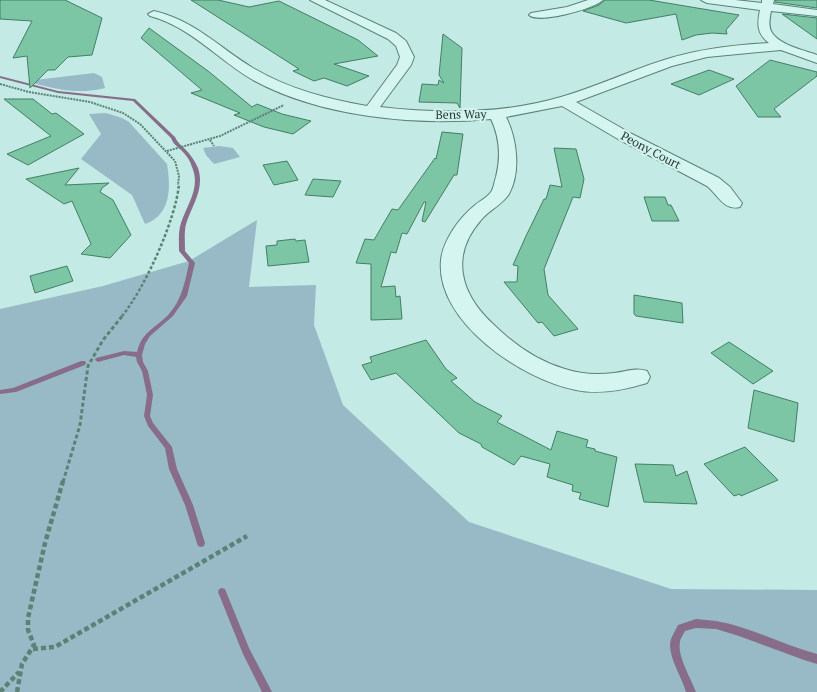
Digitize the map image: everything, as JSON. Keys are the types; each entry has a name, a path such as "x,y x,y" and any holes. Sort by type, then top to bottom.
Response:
{"street":[{"path":"316,0 380,29 402,44 407,57 404,65 371,110"},
{"path":"535,15 561,11 598,0"},
{"path":"708,0 767,4 817,13"},
{"path":"767,4 765,32 783,46 817,59"},
{"name":"Bens Way","path":"154,14 182,22 246,69 279,87 302,96 371,110 443,115 496,113 564,101 682,59 738,50 783,46"},
{"name":"Peony Court","path":"564,101 624,136 713,182 724,191 733,203"},
{"path":"496,113 508,140 509,157 500,194 476,213 454,247 451,264 454,286 466,310 484,331 530,364 557,376 597,384 619,382 638,376"}],"path":[{"path":"0,84 29,92 112,108 140,124 178,166 178,193 160,248 140,292 103,340 88,366 80,425 45,543 28,618 28,630 34,644 19,672 0,692"},
{"path":"166,152 210,140 235,130 302,96"},
{"path":"210,140 214,146"},
{"path":"32,649 54,647 68,640 247,536"},
{"path":"17,692 19,672"}],"shaded area":[{"path":"94,73 102,77 105,88 75,91 27,81"},
{"path":"106,113 129,122 167,164 169,191 167,200 160,214 154,220 145,224 132,195 81,159 101,134 89,114"},
{"path":"219,146 233,148 240,157 214,164 203,148"},
{"path":"257,220 249,287 316,285 314,325 343,405 469,522 671,589 817,590 817,692 0,692 0,309 103,286 189,261"}],"building":[{"path":"0,0 65,0 102,18 92,55 68,57 55,70 48,70 30,88 27,56 13,58 32,21 0,19"},
{"path":"191,0 218,0 249,7 279,1 358,40 378,56 334,64 369,76 347,86 324,78 314,81 293,71 299,69"},
{"path":"605,0 649,0 739,15 726,30 727,34 696,35 682,40 676,14 626,23 583,11 599,5"},
{"path":"776,0 817,0 817,8 775,2"},
{"path":"782,14 817,18 817,39"},
{"path":"149,28 208,71 252,107 257,104 282,114 311,121 293,134 264,127 234,115 240,113 191,93 202,90 141,38"},
{"path":"443,34 462,48 460,108 457,103 419,102 422,84 438,85 439,80 444,83 439,75"},
{"path":"770,60 817,72 817,76 774,109 781,117 758,117 736,86"},
{"path":"709,70 734,79 699,95 671,84"},
{"path":"4,99 33,99 52,114 56,113 84,134 28,165 7,154 51,136"},
{"path":"442,132 463,134 457,175 454,175 425,222 422,221 426,202 424,202 407,234 402,233 396,253 391,252 381,287 395,286 396,297 400,296 402,319 371,320 371,264 356,263 365,239 374,240 392,209 398,210 436,159"},
{"path":"554,148 576,149 584,179 580,198 573,197 544,269 548,295 578,329 554,336 542,322 538,323 504,282 517,282 518,266 513,265 544,199 546,199 550,185 562,187"},
{"path":"287,161 298,180 274,185 263,165"},
{"path":"79,168 65,185 109,183 100,192 113,200 131,235 110,258 81,254 91,244 72,201 64,204 26,179"},
{"path":"313,179 341,181 333,197 305,195"},
{"path":"644,197 665,197 679,221 652,221"},
{"path":"295,239 296,241 305,240 309,262 268,266 266,246 277,245 277,241"},
{"path":"67,266 73,281 35,293 30,276"},
{"path":"634,295 682,303 683,323 636,316 634,314"},
{"path":"426,340 446,369 457,378 451,381 475,402 502,416 497,422 551,450 557,431 588,440 586,447 617,457 608,507 579,499 581,493 572,491 573,485 547,477 550,464 521,456 514,465 482,447 481,444 459,433 396,373 371,380 362,365 372,362 370,357"},
{"path":"729,342 773,371 753,384 711,353"},
{"path":"754,390 798,403 794,442 748,428"},
{"path":"745,447 778,480 741,496 740,494 734,496 704,464"},
{"path":"635,464 673,465 676,476 687,471 697,504 644,502"}],"waterway":[{"path":"0,77 58,92 134,100 184,150 196,168 198,178 195,197 182,231 182,251 192,263 184,296 171,315 148,335 142,344 139,355"},
{"path":"98,360 124,353 139,355"},
{"path":"139,355 140,362 145,371 150,395 147,416 150,424 168,447 173,469 189,505 201,543"},
{"path":"0,392 14,390 83,363"},
{"path":"222,592 246,651 267,692"},
{"path":"691,692 676,654 675,641 682,628 696,623 716,625 739,631 804,656 817,659"}]}
